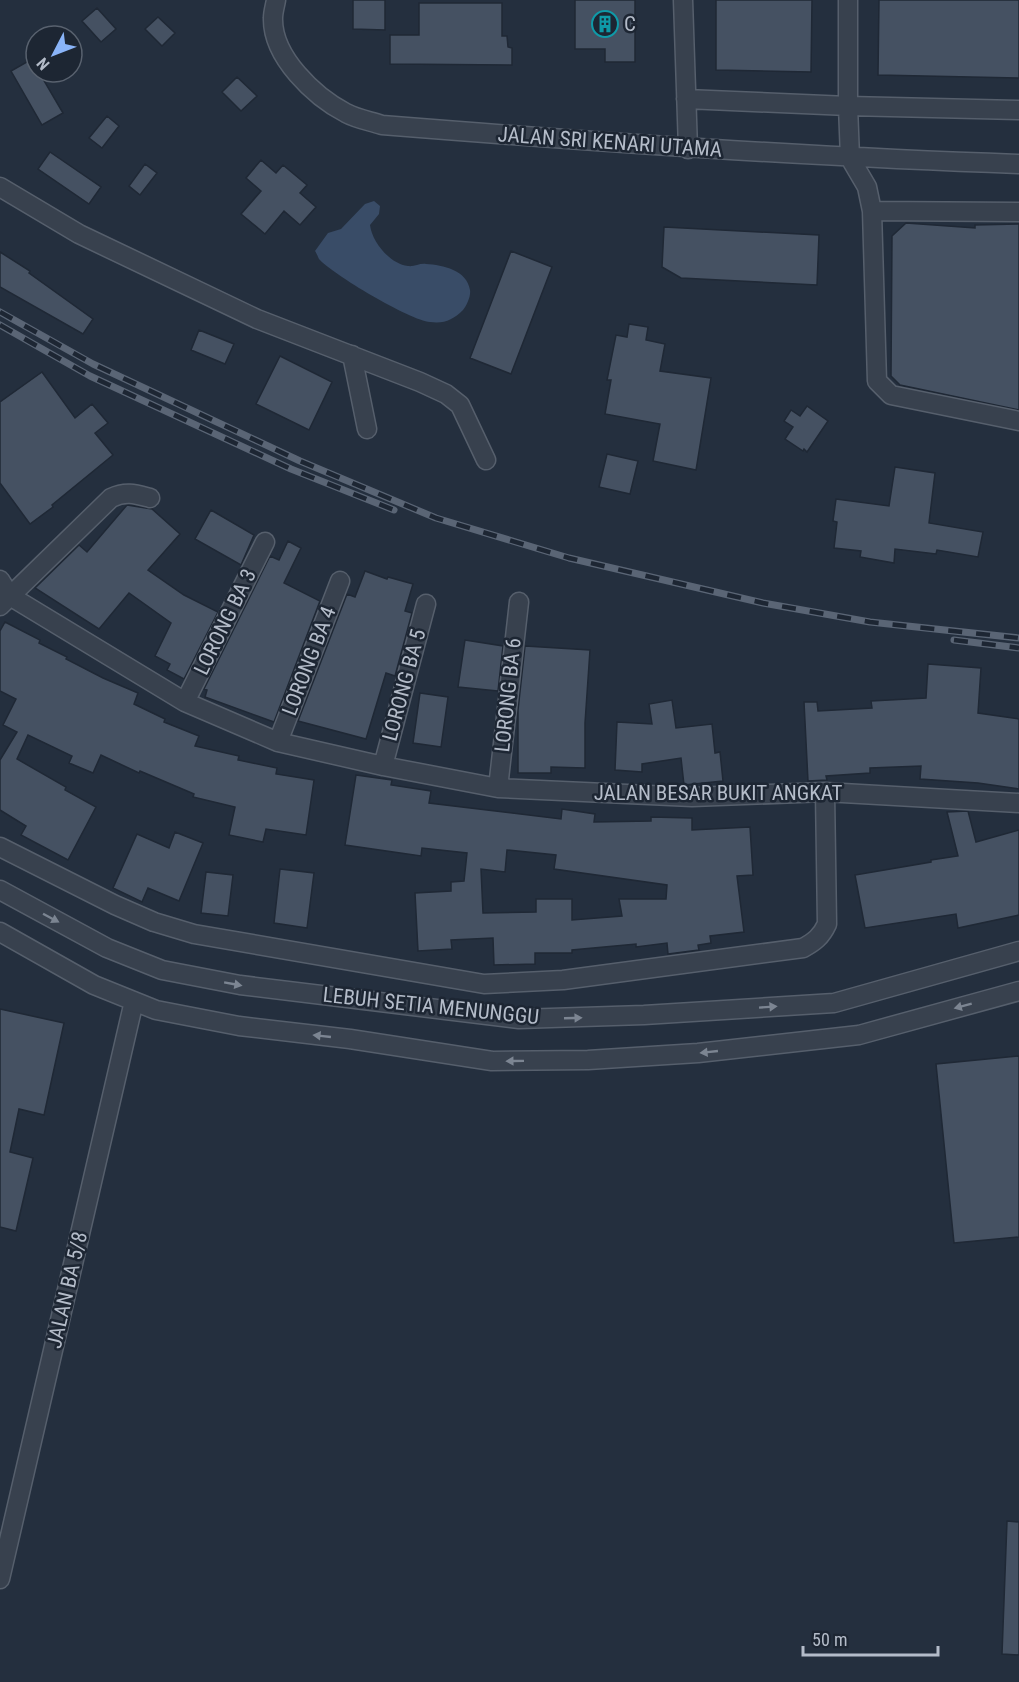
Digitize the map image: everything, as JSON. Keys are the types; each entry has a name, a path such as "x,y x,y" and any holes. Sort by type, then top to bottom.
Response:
{"street":[{"name":"JALAN SRI KENARI UTAMA","path":"276,0 273,20 279,46 297,73 320,98 348,114 382,125 688,149 1019,165"},
{"path":"683,0 688,149"},
{"path":"848,0 850,158 867,187 872,211 877,381 891,395 1019,421"},
{"path":"686,99 1019,110"},
{"path":"0,187 80,234 257,320 352,355 446,394 460,405 486,460"},
{"path":"872,211 1019,212"},
{"path":"352,355 367,429"},
{"path":"5,601 111,498 122,493 134,493 150,498"},
{"name":"LORONG BA 3","path":"185,702 265,542"},
{"name":"JALAN BESAR BUKIT ANGKAT","path":"0,580 5,601 185,702 278,742 382,766 498,788 692,797 825,792 1019,803"},
{"name":"LORONG BA 4","path":"278,742 340,581"},
{"name":"LORONG BA 6","path":"498,788 519,602"},
{"name":"LORONG BA 5","path":"382,766 426,604"},
{"path":"0,847 115,905 154,922 194,934 484,984 563,980 803,948 814,942 823,933 827,924 825,792"},
{"name":"LEBUH SETIA MENUNGGU","path":"0,890 107,948 162,970 240,985 519,1019 644,1016 834,1003 1019,951"},
{"name":"LEBUH SETIA MENUNGGU","path":"0,932 94,985 156,1010 239,1026 350,1039 492,1061 588,1060 698,1053 859,1035 1019,991"},
{"name":"JALAN BA 5/8","path":"0,1579 134,1001"}],"water":[{"path":"374,201 380,206 379,214 370,225 371,232 378,245 389,257 408,266 424,264 447,267 459,273 468,283 470,295 463,310 456,316 444,322 420,320 390,306 355,285 319,259 315,251 328,233 341,229 365,204"}],"building":[{"path":"353,0 385,0 385,30 353,29"},
{"name":"C","path":"575,0 635,0 635,62 605,62 605,49 575,49"},
{"path":"716,0 812,0 811,72 716,70"},
{"path":"879,0 1019,0 1019,78 878,75"},
{"path":"419,3 502,3 502,36 507,36 508,47 512,48 512,65 390,64 390,35 419,35"},
{"path":"97,8 116,29 101,42 82,21"},
{"path":"158,17 175,33 162,46 145,29"},
{"path":"24,64 24,84 46,84 63,113 42,125 11,71"},
{"path":"237,77 257,96 241,111 222,92"},
{"path":"107,116 119,126 102,148 89,138"},
{"path":"50,152 101,187 89,204 38,169"},
{"path":"261,160 276,173 283,165 307,185 300,193 316,207 300,225 284,211 265,234 241,214 261,191 246,178"},
{"path":"145,164 157,173 140,195 129,186"},
{"path":"906,223 975,228 975,225 1019,224 1019,410 900,385 891,376 892,236"},
{"path":"664,227 819,235 817,285 681,278 662,267"},
{"path":"511,251 552,267 511,374 470,358"},
{"path":"0,252 30,271 29,273 93,319 83,334 0,287"},
{"path":"629,324 648,327 646,340 665,344 660,371 711,378 696,470 653,461 660,424 605,414 611,380 607,380 616,335 627,337"},
{"path":"199,330 234,344 225,364 191,350"},
{"path":"280,356 332,382 309,430 256,404"},
{"path":"42,372 75,418 92,404 108,423 95,433 113,455 30,524 0,483 0,402"},
{"path":"807,406 828,421 807,452 785,439 793,427 784,421 791,410 800,416"},
{"path":"607,454 638,461 630,494 599,487"},
{"path":"895,467 935,473 929,523 983,532 978,557 937,550 936,554 895,549 894,563 860,557 861,551 834,548 837,522 833,521 836,499 889,506"},
{"path":"127,505 152,509 180,534 148,570 184,595 218,612 184,679 167,670 170,664 155,656 171,623 129,593 99,629 35,588 79,545 87,552"},
{"path":"211,510 254,535 241,565 195,539"},
{"path":"288,541 301,548 284,583 320,601 274,722 205,697 207,690 204,689 270,556 279,560"},
{"path":"365,571 387,579 388,577 413,584 405,611 412,613 395,676 386,673 366,739 298,721 347,594 355,597"},
{"path":"5,622 40,640 39,643 67,657 66,659 138,693 134,704 165,719 164,722 199,736 195,746 239,756 238,760 277,768 276,774 314,780 306,835 266,829 263,842 229,835 235,807 193,797 194,794 140,771 139,773 101,755 93,773 69,763 72,756 28,735 17,759 96,807 68,860 21,835 26,826 0,810 0,760 17,732 3,725 16,699 0,691 0,631"},
{"path":"465,640 503,646 498,691 458,687"},
{"path":"525,646 590,650 585,723 585,768 551,767 551,773 518,773 518,710"},
{"path":"928,664 981,668 978,713 1019,719 1019,789 978,783 920,779 921,766 870,768 870,773 826,776 827,780 808,781 804,702 817,702 818,711 872,708 871,701 926,698"},
{"path":"420,693 448,697 441,747 413,743"},
{"path":"672,700 676,728 712,724 715,753 720,752 723,781 684,785 681,758 642,764 642,772 615,770 617,722 652,724 649,704"},
{"path":"356,775 392,780 391,785 431,791 429,803 561,819 562,809 595,814 594,822 651,821 651,817 692,818 692,830 750,827 753,875 737,876 744,932 710,936 711,943 698,945 699,950 668,954 667,943 636,947 636,944 572,950 572,953 535,953 535,964 494,965 493,938 451,940 452,949 418,951 415,893 451,891 451,882 464,881 467,853 422,848 421,856 345,845","holes":["507,850 556,855 554,869 667,885 666,899 619,899 622,916 572,920 572,899 536,899 536,912 483,913 481,869 505,872"]},
{"path":"968,811 976,842 1019,830 1019,915 958,928 956,914 865,928 855,875 958,856 947,812"},
{"path":"175,832 203,843 179,901 148,888 142,902 113,888 137,834 169,848"},
{"path":"280,869 314,873 307,928 274,923"},
{"path":"206,872 233,875 228,916 201,913"},
{"path":"0,1009 64,1023 44,1115 19,1109 10,1152 33,1158 16,1231 0,1227"},
{"path":"1019,1056 1019,1237 954,1243 936,1064"},
{"path":"1007,1521 1019,1522 1019,1655 1002,1654"}],"railway":[{"path":"0,312 93,364 300,461 436,518 569,558 763,603 870,622 1019,638"},
{"path":"0,325 90,376 291,469 394,510"},
{"path":"954,640 1019,648"}],"place":[{"name":"C","path":"605,24"}]}
